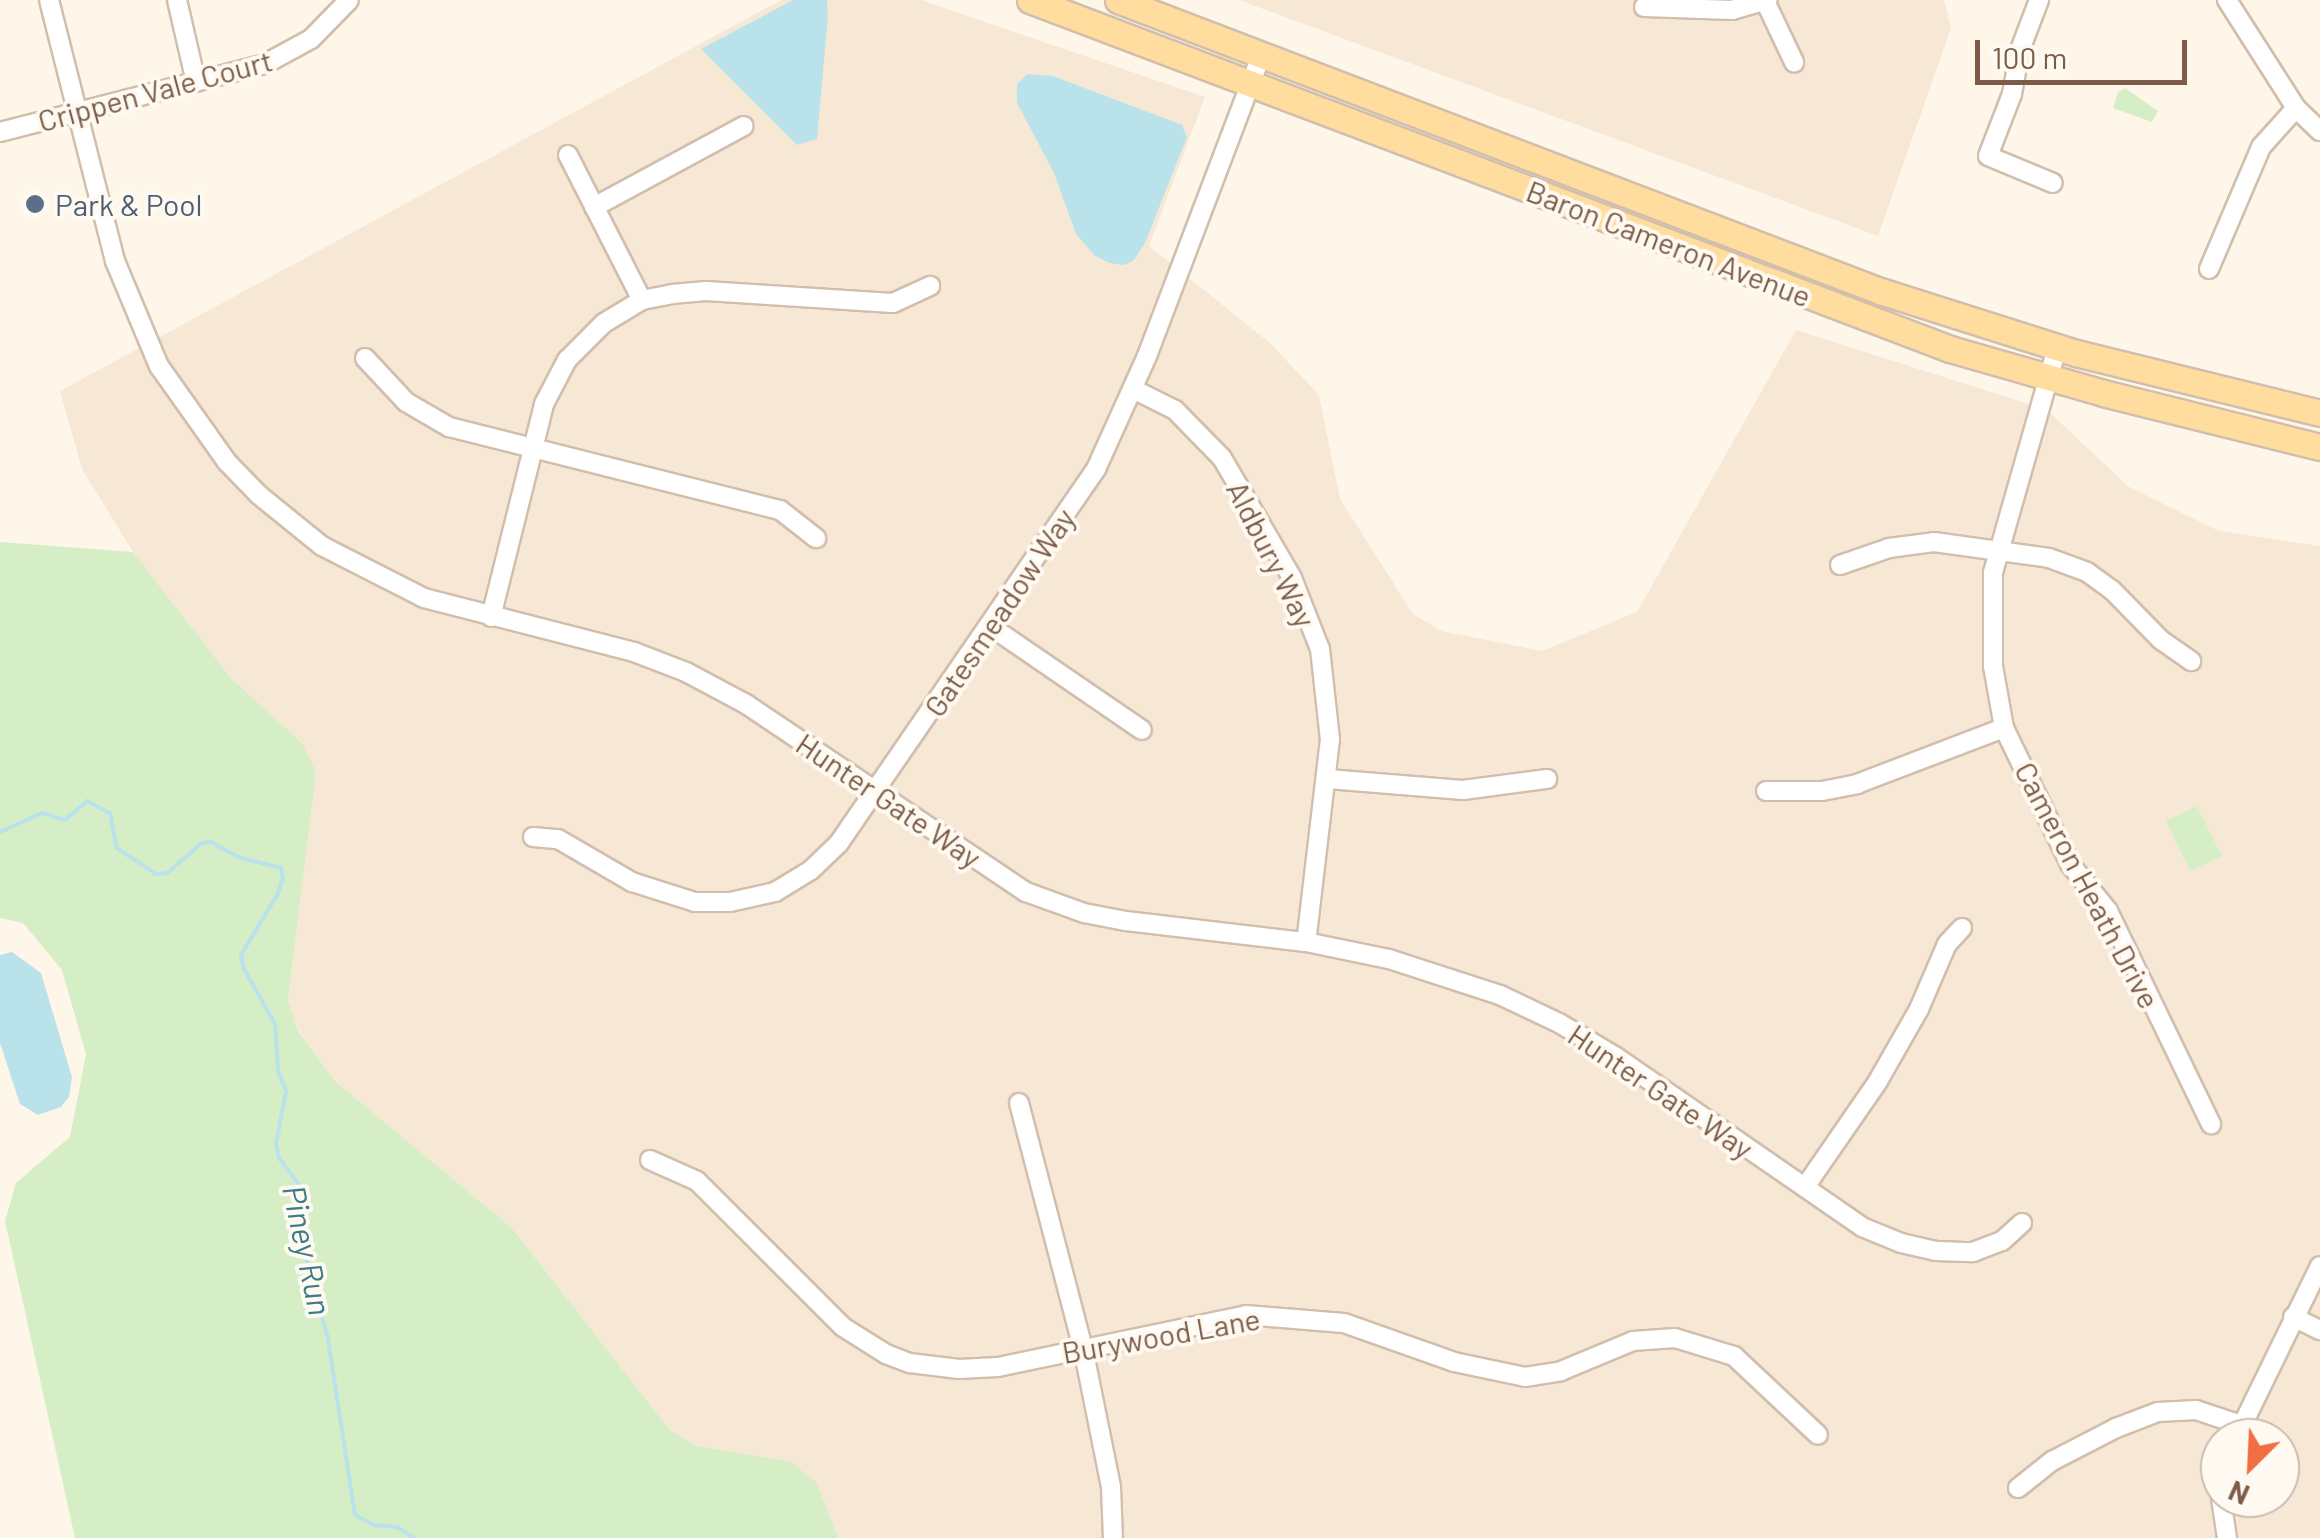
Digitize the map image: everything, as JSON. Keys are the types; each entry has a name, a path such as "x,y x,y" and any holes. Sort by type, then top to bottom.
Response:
{"main road":[{"name":"Baron Cameron Avenue","path":"1030,0 1842,310 2048,379 2320,446"},
{"name":"Baron Cameron Avenue","path":"1118,0 1880,291 2057,348 2320,413"}],"street":[{"name":"Hunter Gate Way","path":"49,0 130,304 158,366 197,425 259,495 322,546 407,591 491,618 634,652 686,672 746,704 1026,892 1084,913 1306,942 1441,974 1559,1023 1862,1227 1936,1251 1972,1252 2002,1241 2022,1224"},
{"path":"177,0 196,82"},
{"name":"Crippen Vale Court","path":"0,132 246,70 290,52 331,22 350,0"},
{"path":"2039,0 2020,50 2012,94 1988,156 2053,183"},
{"path":"2227,0 2296,108 2320,132"},
{"path":"1644,7 1732,10 1767,1 1794,62"},
{"name":"Gatesmeadow Way","path":"533,837 558,839 632,882 665,896 695,902 730,902 775,892 811,870 839,843 1096,469 1133,390 1262,54"},
{"path":"2210,269 2261,147 2296,108"},
{"path":"594,207 744,126"},
{"path":"568,155 642,300"},
{"path":"491,618 544,404 567,360 604,324 642,300 706,291 893,303 930,286"},
{"name":"Cameron Heath Drive","path":"2057,348 1997,550 1990,604 1993,666 2004,728 2070,864 2108,911 2211,1124"},
{"path":"364,358 426,416 465,433 780,510 816,538"},
{"name":"Aldbury Way","path":"1133,390 1175,410 1210,442 1292,578 1309,616 1326,678 1328,780 1306,942"},
{"path":"1840,565 1889,548 1934,542 2049,558 2087,572 2112,590 2160,640 2191,661"},
{"path":"990,626 1142,730"},
{"path":"1766,791 1822,791 1857,784 2004,728"},
{"path":"1328,780 1463,790 1547,779"},
{"path":"1805,1187 1901,1044 1946,944 1962,928"},
{"path":"1019,1103 1083,1348 1111,1487 1113,1538"},
{"name":"Burywood Lane","path":"650,1160 697,1181 843,1327 886,1354 959,1370 1023,1362 1227,1318 1278,1314 1344,1324 1454,1362 1525,1377 1561,1372 1633,1341 1675,1338 1734,1356 1818,1435"},
{"path":"2245,1418 2320,1266"},
{"path":"2293,1317 2320,1330"},
{"path":"2018,1488 2052,1461 2116,1428 2158,1412 2196,1410 2212,1418"}],"shaded area":[{"path":"781,0 921,0 1205,97 1149,246 1271,344 1319,395 1340,499 1413,614 1441,631 1542,651 1637,612 1796,330 2047,410 2129,487 2219,531 2320,546 2320,1538 838,1538 817,1483 791,1463 696,1446 670,1430 511,1227 335,1081 298,1030 288,1000 302,743 231,678 133,552 82,469 60,391"},
{"path":"1239,0 1944,0 1951,28 1878,236"}],"green space":[{"path":"2125,88 2158,111 2152,122 2113,108 2118,92"},
{"path":"0,542 133,552 231,678 302,743 316,772 288,1000 298,1031 335,1081 511,1227 670,1430 696,1446 791,1462 817,1483 838,1538 75,1538 5,1221 16,1183 70,1137 86,1054 62,970 23,923 0,918"},
{"path":"2197,806 2222,856 2190,871 2166,821"}],"water":[{"path":"793,0 827,0 828,16 817,139 797,145 701,49"},
{"path":"1027,74 1053,76 1182,125 1187,137 1145,243 1134,260 1124,265 1109,263 1094,255 1076,234 1054,173 1017,103 1017,84"},
{"path":"12,952 41,973 72,1077 69,1097 61,1107 38,1115 20,1104 0,1043 0,955"}],"waterway":[{"name":"Piney Run","path":"0,832 42,813 65,820 87,801 110,813 117,848 156,874 167,873 202,843 211,842 238,857 281,868 283,878 277,895 241,955 244,969 275,1024 278,1071 286,1091 276,1144 279,1158 299,1185 298,1227 328,1339 355,1515 374,1525 397,1527 414,1538"}],"place":[{"name":"Park & Pool","path":"35,204"}]}
